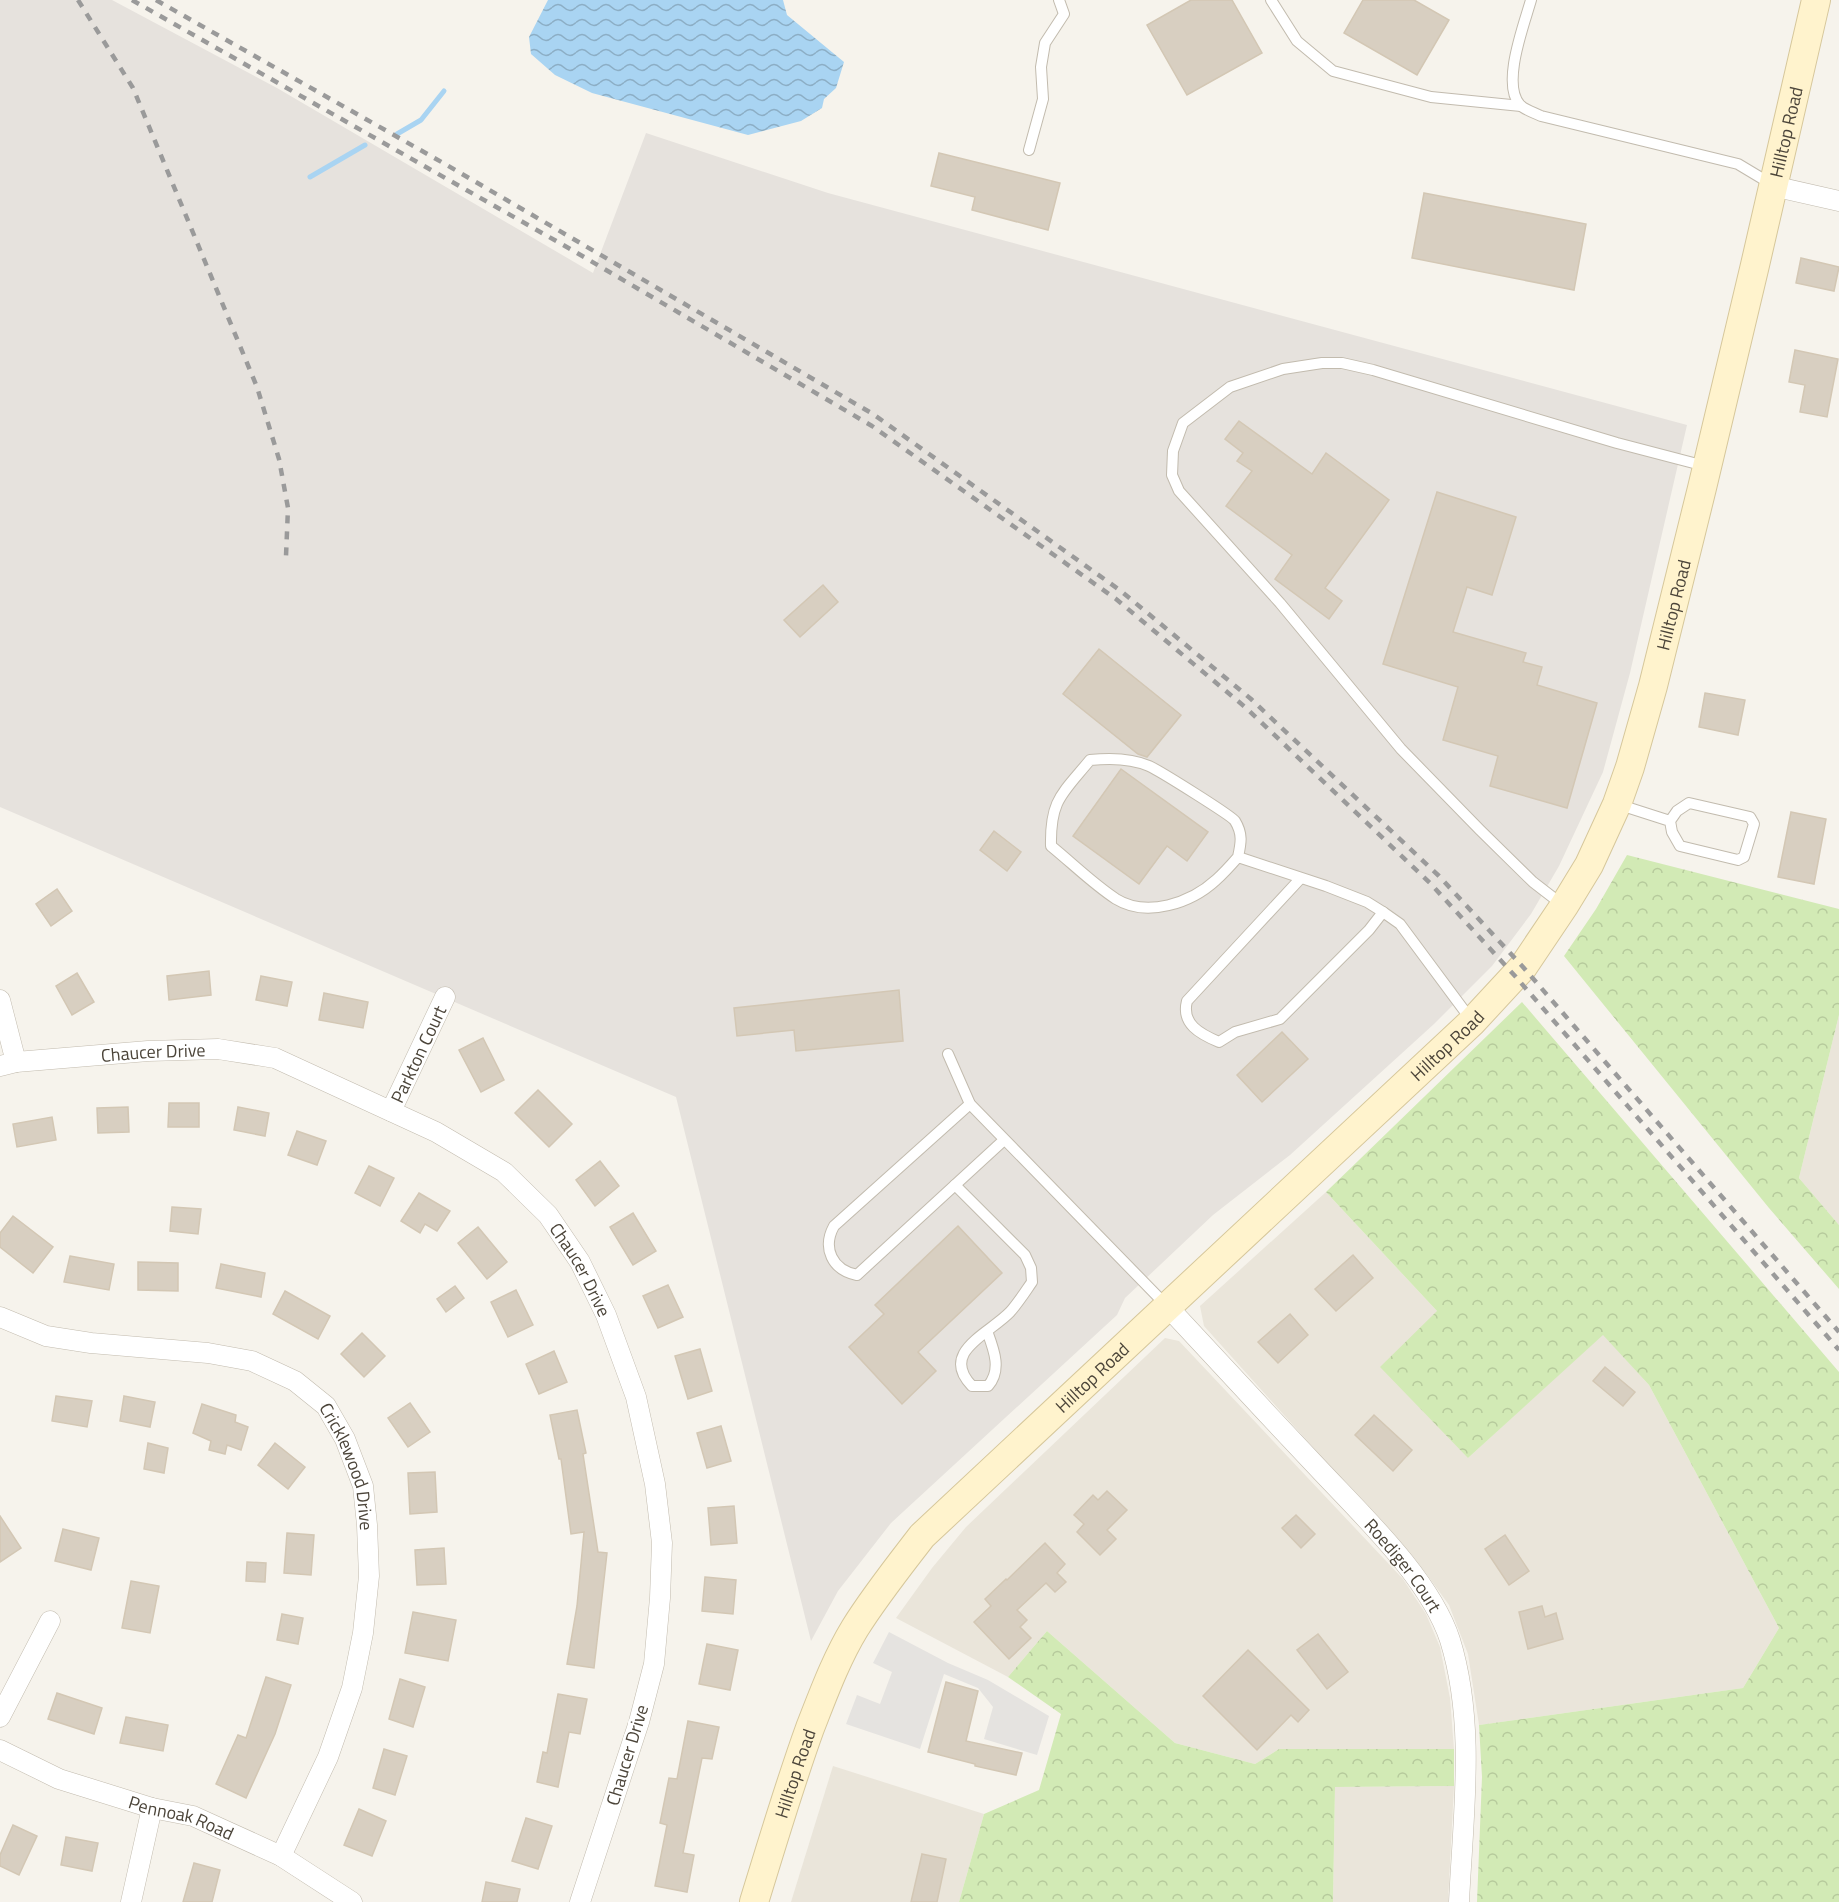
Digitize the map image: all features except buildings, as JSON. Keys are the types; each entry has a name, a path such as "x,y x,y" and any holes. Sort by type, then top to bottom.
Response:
{"main road":[{"name":"Hilltop Road","path":"754,1902 793,1776 819,1705 855,1629 888,1580 922,1536 1472,1022 1523,967 1588,865 1617,804 1653,686 1707,467 1816,0"}],"street":[{"path":"1773,186 1839,201"},
{"name":"Parkton Court","path":"391,1111 445,997"},
{"path":"0,1000 8,1064"},
{"name":"Chaucer Drive","path":"8,1064 148,1051 218,1049 275,1058 436,1132 504,1172 548,1215 580,1262 606,1315 636,1397 655,1484 662,1543 654,1664 639,1722 580,1902"},
{"name":"Roediger Court","path":"1167,1306 1370,1522 1435,1606 1449,1639 1459,1677 1464,1724 1466,1765 1459,1902"},
{"name":"Cricklewood Drive","path":"0,1317 46,1336 208,1353 252,1361 295,1381 326,1406 345,1439 363,1486 366,1515 369,1576 363,1633 352,1688 328,1757 281,1856"},
{"path":"0,1717 50,1621"},
{"name":"Pennoak Road","path":"0,1750 59,1779 152,1808 193,1816 281,1856 352,1902"},
{"path":"132,1902 152,1808"}],"lane":[{"path":"1029,150 1043,99 1041,67 1046,44 1064,14 1059,0"},
{"path":"1270,0 1297,41 1333,71 1431,97 1521,106 1541,116 1738,164 1773,186"},
{"path":"1521,106 1513,94 1513,74 1531,0"},
{"path":"1564,906 1533,882 1401,749 1280,603 1179,491 1172,475 1173,451 1183,423 1230,387 1283,369 1322,363 1342,363 1707,467"},
{"path":"1110,758 1128,761 1149,766 1234,819 1242,836 1238,857 1214,882 1181,903 1153,907 1134,906 1117,900 1051,846 1050,822 1058,799 1090,760 1110,758"},
{"path":"1689,803 1750,817 1754,824 1744,857 1738,860 1680,846 1672,832 1670,821 1677,811 1689,803"},
{"path":"1617,804 1670,821"},
{"path":"1238,857 1336,890 1367,902 1383,912 1400,924 1472,1022"},
{"path":"1300,879 1187,1001 1185,1011 1188,1023 1209,1038 1220,1042 1235,1032 1280,1019 1369,930 1383,912"},
{"path":"948,1054 970,1104 1167,1306"},
{"path":"970,1104 834,1226 828,1236 831,1257 844,1272 857,1275 1004,1140"},
{"path":"955,1185 1025,1255 1031,1268 1032,1282 1010,1312 987,1331 967,1349 963,1355 960,1366 963,1377 972,1386 988,1386 995,1378 996,1361 987,1331"}],"shaded area":[{"path":"0,0 112,0 277,88 593,273 646,133 828,193 1687,425 1630,673 1603,772 1559,866 1531,914 1492,966 1434,1024 1290,1155 1213,1215 1125,1298 1117,1315 891,1523 838,1591 811,1641 676,1097 0,807"},
{"path":"1839,1015 1839,1225 1799,1178"},
{"path":"1326,1192 1437,1311 1468,1458 1603,1334 1649,1385 1779,1628 1743,1688 1479,1725 1468,1654 1449,1605 1425,1572 1204,1326 1200,1306"},
{"path":"1165,1338 1179,1341 1403,1579 1426,1614 1440,1647 1450,1698 1454,1749 1279,1749 1255,1764 1175,1743 1047,1631 1008,1677 896,1618 932,1568 966,1527"},
{"path":"889,1632 948,1663 988,1680 1049,1716 1037,1755 984,1739 993,1707 978,1688 944,1674 920,1749 846,1724 857,1695 880,1704 892,1672 873,1663"},
{"path":"833,1766 984,1814 959,1902 791,1902"},
{"path":"1454,1786 1448,1902 1333,1902 1335,1787"}],"green space":[{"path":"1627,855 1839,909 1839,1015 1799,1178 1839,1225 1839,1289 1769,1208 1564,956 1596,909"},
{"path":"1522,1002 1839,1372 1839,1902 1477,1902 1482,1777 1479,1725 1743,1688 1779,1628 1649,1385 1603,1335 1468,1458 1380,1367 1437,1311 1326,1192"},
{"path":"1047,1631 1175,1743 1255,1764 1279,1749 1454,1749 1454,1786 1335,1787 1333,1902 959,1902 984,1814 1039,1790 1061,1714 1008,1677"}],"water":[{"path":"548,0 783,0 787,15 844,62 836,88 824,99 822,108 801,121 748,135 592,93 555,75 531,54 529,37"}],"waterway":[{"path":"397,134 421,120 444,91"},
{"path":"310,177 365,145"}],"railway":[{"path":"78,0 133,88 257,387 279,459 288,508 286,556"},
{"path":"132,0 572,250 872,426 1116,599 1245,707 1430,883 1515,976 1839,1350"},
{"path":"156,0 445,164 873,414 1121,591 1251,699 1439,876 1523,967 1839,1332"}]}
